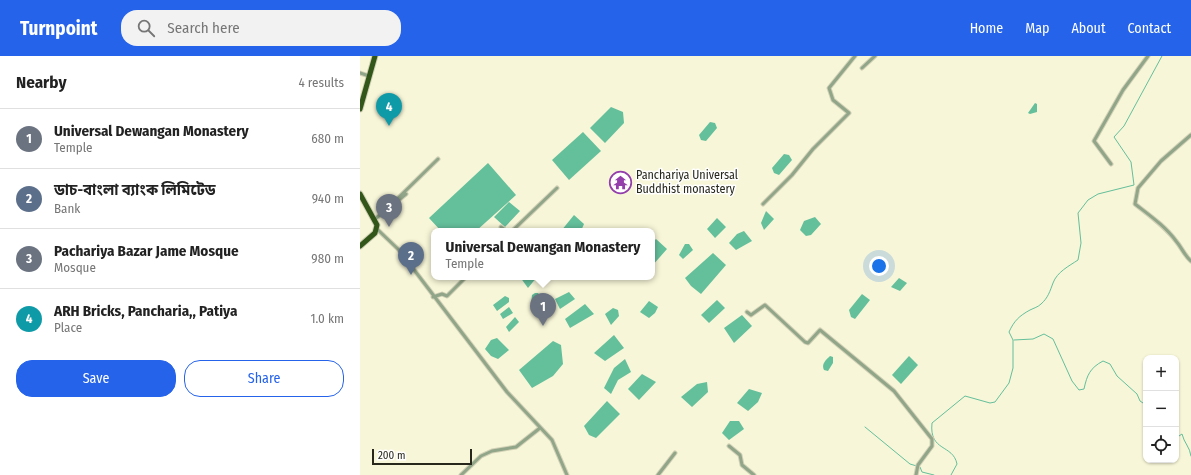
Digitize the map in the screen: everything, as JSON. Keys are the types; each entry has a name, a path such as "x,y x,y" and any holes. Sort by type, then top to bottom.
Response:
{"highway":[{"path":"360,109 376,56"},
{"path":"360,194 375,219 377,229 372,236 360,246"}],"street":[{"path":"763,204 792,175 813,149 849,113 833,100 829,88 855,56"},
{"path":"862,68 875,56"},
{"path":"1111,164 1094,140 1124,90 1148,56"},
{"path":"360,73 369,76"},
{"path":"1191,135 1162,161 1138,188 1135,204 1163,227 1177,241 1185,256 1191,261"},
{"path":"375,219 438,159"},
{"path":"515,228 557,188"},
{"path":"393,203 406,194"},
{"path":"377,229 399,250 433,297 507,392 552,440 566,475"},
{"path":"433,297 442,294 447,296 463,280"},
{"path":"746,312 751,315 754,314 765,305 804,342 808,343 820,330 894,391 932,439 932,446 918,465 916,475"},
{"path":"461,475 481,456 492,452 516,448 540,428"},
{"path":"729,446 740,455 742,465 754,475"},
{"path":"658,475 675,452"}],"shaded area":[{"path":"1035,103 1037,104 1037,112 1030,114 1028,113"},
{"path":"611,107 623,112 624,123 605,143 590,128"},
{"path":"710,122 715,123 717,128 706,141 701,140 699,135"},
{"path":"583,132 601,151 569,180 552,160"},
{"path":"784,154 789,155 792,160 779,175 774,173 772,168"},
{"path":"488,163 516,195 479,228 438,228 429,218"},
{"path":"509,202 520,211 505,227 494,217"},
{"path":"766,211 774,219 764,230 761,223"},
{"path":"574,215 584,224 582,228 563,228"},
{"path":"815,217 821,224 811,235 806,236 800,230 804,221"},
{"path":"717,218 726,227 715,238 707,229"},
{"path":"744,231 752,241 736,250 729,243 737,234"},
{"path":"656,239 667,249 655,263"},
{"path":"685,244 689,244 693,250 683,259 679,255"},
{"path":"713,253 726,265 701,294 691,286 685,278"},
{"path":"899,278 907,283 900,291 891,287"},
{"path":"522,280 535,280 528,288"},
{"path":"569,292 575,299 560,309 555,299"},
{"path":"538,293 543,299 541,311 539,312 531,304 532,295"},
{"path":"862,294 870,300 855,319 851,317 849,310"},
{"path":"505,296 509,298 509,302 497,311 493,305"},
{"path":"717,300 725,308 709,323 701,315"},
{"path":"649,301 658,307 655,313 649,318 640,312"},
{"path":"585,304 594,314 570,328 565,319"},
{"path":"509,307 513,313 503,319 500,314"},
{"path":"613,308 618,310 619,316 611,325 605,314"},
{"path":"742,315 752,326 734,343 724,328"},
{"path":"515,317 519,322 509,332 506,327"},
{"path":"614,335 624,348 605,361 594,353"},
{"path":"497,338 509,350 498,359 491,356 485,349 491,340"},
{"path":"553,341 561,345 563,364 553,376 532,388 519,370"},
{"path":"830,356 833,357 833,363 828,371 824,370 824,364"},
{"path":"909,356 918,365 901,384 892,375"},
{"path":"625,359 631,372 618,380 611,394 604,388 614,368"},
{"path":"642,374 656,382 639,400 628,389"},
{"path":"707,382 708,392 692,407 681,397 697,384"},
{"path":"749,389 762,393 758,402 748,411 737,403"},
{"path":"607,401 620,414 596,438 589,435 584,426"},
{"path":"730,421 739,421 744,429 729,440 722,433"}],"waterway":[{"path":"951,475 957,464 955,458 934,439 932,423 965,396 990,403 995,402 1009,383 1013,368 1013,340 1009,332 1013,325 1023,314 1039,306 1045,299 1057,276 1078,260 1081,243 1078,213 1088,200 1098,194 1134,185 1131,162 1114,137 1124,126 1162,56"},
{"path":"1014,340 1033,339 1044,334 1053,339 1072,381 1079,390 1084,389 1086,380 1095,366 1103,361 1110,364 1117,376 1137,394 1140,401 1143,403"},
{"path":"865,427 910,464 920,467 922,472 934,475"},
{"path":"1179,436 1182,434 1191,456"}],"place":[{"name":"ARH Bricks, Pancharia,, Patiya","path":"389,126"},
{"name":"Panchariya Universal Buddhist monastery","path":"620,182"},
{"name":"Pachariya Bazar Jame Mosque","path":"389,227"},
{"name":"ডাচ-বাংলা ব্যাংক লিমিটেড","path":"411,275"},
{"name":"Universal Dewangan Monastery","path":"543,326"}]}
